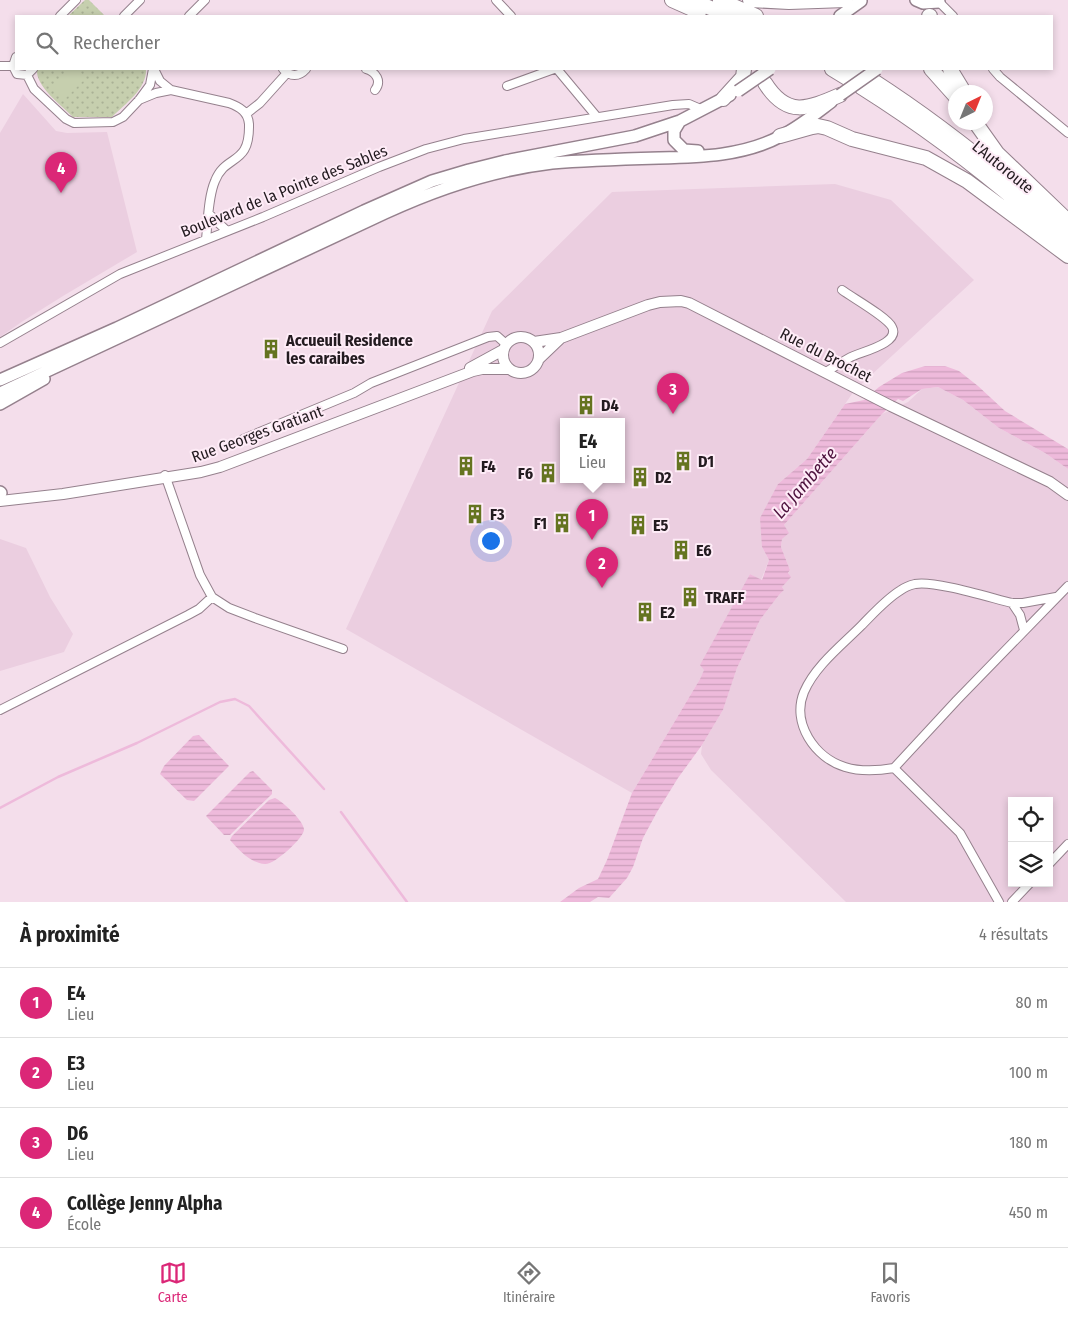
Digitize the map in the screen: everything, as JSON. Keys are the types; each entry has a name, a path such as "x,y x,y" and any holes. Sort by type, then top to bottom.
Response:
{"highway":[{"path":"663,0 690,15"},
{"path":"672,0 704,15"},
{"path":"691,0 728,15"},
{"path":"720,0 754,15"},
{"path":"750,0 788,2 846,0"},
{"path":"722,99 737,88 743,78 744,70"},
{"name":"L'Autoroute","path":"836,70 863,76 931,121 1026,195 1068,233"},
{"path":"933,70 948,88"},
{"path":"951,70 960,85"},
{"name":"L'Autoroute","path":"863,76 926,129 1028,209 1068,247"},
{"path":"765,83 778,100 791,107 798,108 819,104 840,95"},
{"path":"780,136 818,126 852,139 926,158 967,181 1068,256"},
{"path":"980,130 996,153 1034,187"},
{"path":"988,130 999,148 1064,217"}],"main road":[{"path":"916,0 923,3 940,1"},
{"path":"841,15 861,1"},
{"path":"930,15 940,1"},
{"path":"737,88 768,70"},
{"path":"0,393 416,199 472,179 551,164 727,154 780,136 840,95 863,76"},
{"path":"0,380 126,324 364,210 432,181 505,161 635,136 680,121 722,99"},
{"path":"680,121 672,136 680,148 690,151 727,154"},
{"name":"Rue du Brochet","path":"534,342 561,338 648,305 660,302 681,301 891,406 1050,482 1068,495"},
{"path":"520,337 530,339 538,347 539,359 529,372 519,374 509,370 472,369 505,347 510,340 520,337"},
{"path":"0,404 117,338"},
{"name":"Rue du Brochet","path":"539,359 561,338"},
{"path":"505,347 503,361 509,370"},
{"name":"Rue Georges Gratiant","path":"5,496 165,477 201,472 220,467 472,369"}],"street":[{"path":"61,15 76,0"},
{"path":"125,15 140,0"},
{"path":"190,15 205,0"},
{"path":"496,0 510,15"},
{"path":"940,1 952,15"},
{"path":"15,60 13,66 17,74 27,75"},
{"path":"0,66 13,66"},
{"path":"27,75 32,70"},
{"path":"27,75 34,89 66,119 74,123 113,122 122,117 139,100 150,85 154,70"},
{"path":"154,70 160,81 171,90"},
{"path":"246,114 260,103 285,71 290,75 300,75 305,70"},
{"path":"368,70 374,73 379,80 379,86 375,90"},
{"path":"507,86 553,70"},
{"path":"557,70 598,116"},
{"path":"995,70 1000,77 1068,133"},
{"path":"139,100 156,93 171,90 238,107 249,119 248,144 239,157 222,169 214,182 206,239"},
{"name":"Boulevard de la Pointe des Sables","path":"0,342 120,274 426,149 464,140 598,116 673,105 689,104 703,110"},
{"path":"209,214 227,231"},
{"path":"826,372 848,358 883,345 891,337 893,329 884,318 842,290"},
{"path":"243,439 354,393 371,383 488,337 497,336 505,347"},
{"path":"165,477 200,575 212,597 229,608 343,649"},
{"path":"1056,597 1012,603 941,586 916,584 901,589 887,600 816,673 802,699 801,722 808,738 830,761 845,767 864,771 894,768 1068,586"},
{"path":"0,710 188,615 199,609 212,597"},
{"path":"1012,603 1020,615 1024,630"},
{"path":"894,768 960,833 999,902"},
{"path":"1053,860 1068,844"},
{"path":"1012,902 1026,887"}],"shaded area":[{"path":"23,94 56,131 67,133 107,132 137,252 63,296 0,337 0,133"},
{"path":"835,184 891,200 974,280 854,391 807,459 778,484 762,547 769,560 761,580 750,574 700,679 632,793 346,629 492,311 612,192"},
{"path":"938,387 963,400 999,428 1045,453 1068,469 1068,902 846,902 711,770 701,754 702,745 723,710 737,668 760,620 784,590 782,587 790,570 781,547 784,525 882,414 908,402 922,389"},
{"path":"0,539 26,548 50,597 73,634 64,652 0,671"}],"green space":[{"path":"85,0 89,0 104,15 69,15"},
{"path":"37,70 146,70 143,83 139,90 112,117 73,117 44,88 37,75"},
{"path":"71,70 78,70 86,78 65,99 53,88"}],"water":[{"name":"La Jambette","path":"925,366 945,366 959,371 1005,411 1068,449 1068,469 1045,453 999,428 963,400 938,387 922,389 903,401 898,399 882,414 784,525 789,533 782,539 781,547 790,570 788,573 791,577 782,587 784,590 760,620 737,668 723,710 657,812 643,838 627,878 609,898 598,897 590,902 560,902 579,888 598,879 632,793 700,679 704,670 700,665 750,574 762,580 769,560 762,547 760,518 778,484 807,459 845,404 864,400 879,387 902,373"},
{"path":"199,735 229,766 194,801 187,800 160,774 164,766 193,736"},
{"path":"253,771 272,790 272,794 230,835 224,835 206,816"},
{"path":"275,798 296,816 304,829 300,838 282,855 265,864 254,861 245,855 230,840 269,800"}],"waterway":[{"path":"0,808 58,777 137,743 220,702 235,699 249,706 324,789"},
{"path":"341,812 407,902"}],"place":[{"name":"Collège Jenny Alpha","path":"61,193"},
{"name":"Accueuil Residence les caraibes","path":"271,349"},
{"name":"D4","path":"586,405"},
{"name":"D6","path":"673,414"},
{"name":"D1","path":"683,461"},
{"name":"F4","path":"466,466"},
{"name":"F6","path":"548,473"},
{"name":"D2","path":"640,477"},
{"name":"F3","path":"475,514"},
{"name":"F1","path":"562,523"},
{"name":"E5","path":"638,525"},
{"name":"E4","path":"592,540"},
{"name":"E6","path":"681,550"},
{"name":"E3","path":"602,588"},
{"name":"TRAFF","path":"690,597"},
{"name":"E2","path":"645,612"}]}
